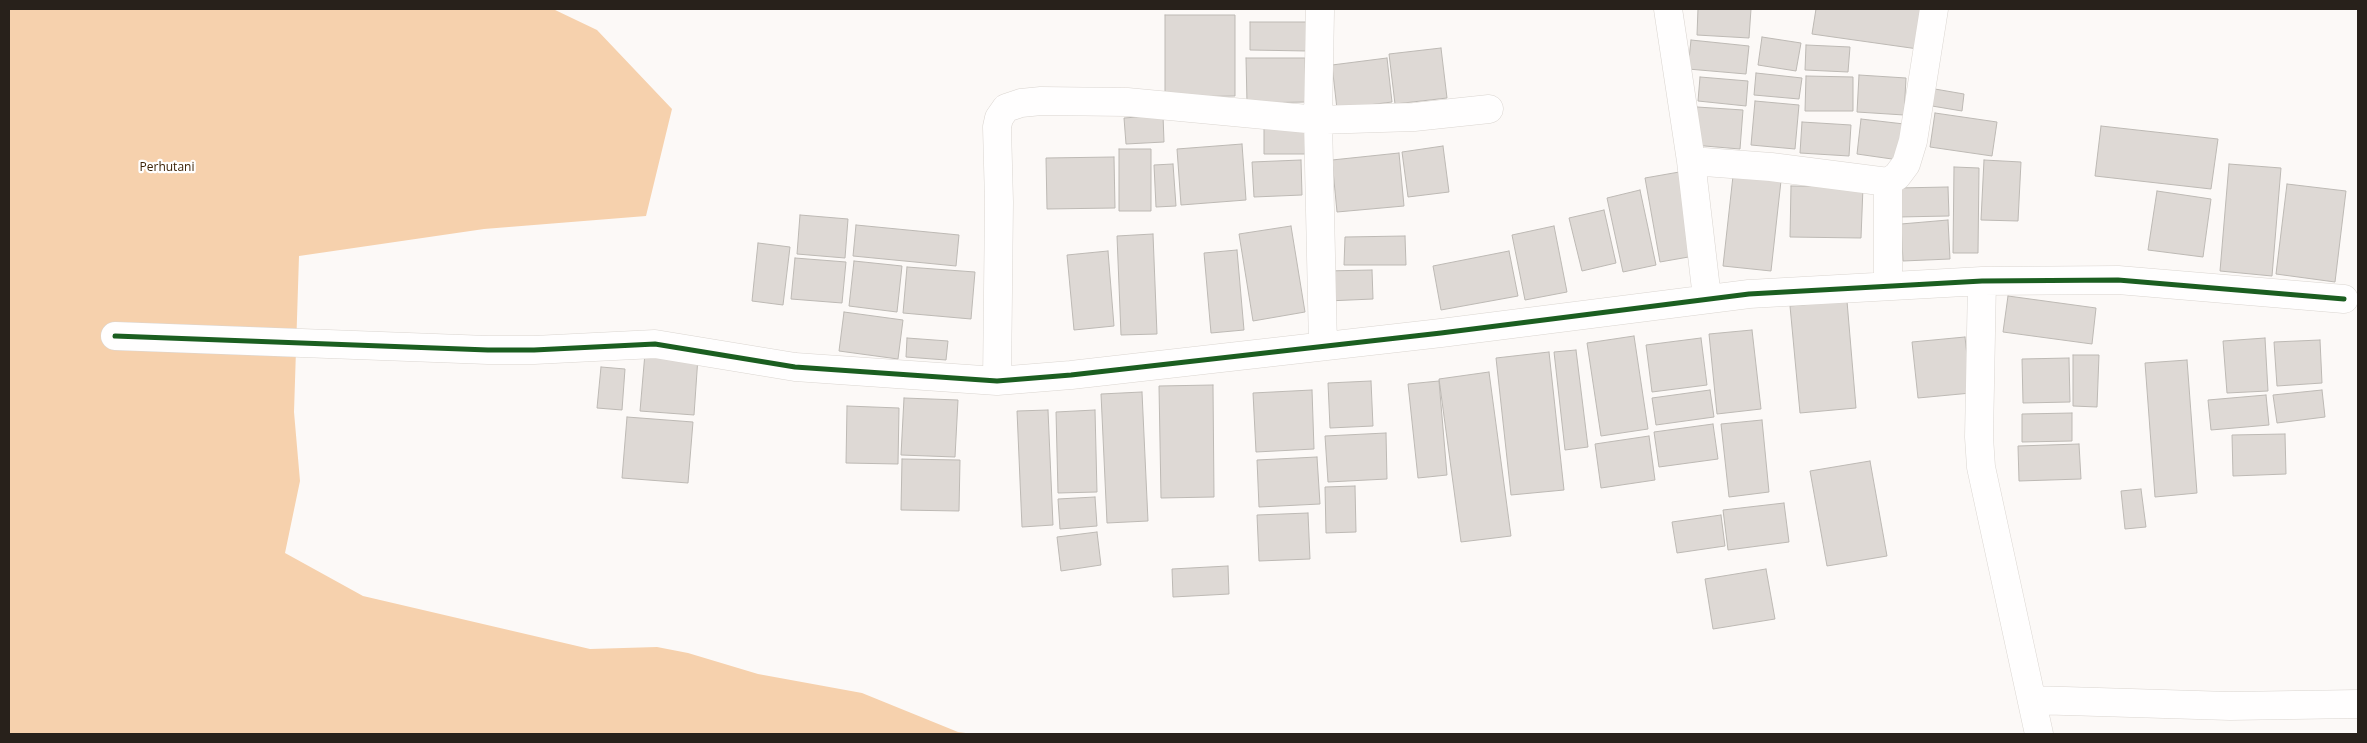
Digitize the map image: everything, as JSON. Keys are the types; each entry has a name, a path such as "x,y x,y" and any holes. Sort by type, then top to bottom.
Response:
{"street":[{"path":"1668,9 1691,161 1707,298"},
{"path":"1691,161 1771,167 1888,182 1897,176 1906,164 1913,141 1934,9"},
{"path":"1320,11 1318,120 1323,346"},
{"path":"997,381 999,202 997,127 999,118 1006,108 1021,103 1041,101 1126,102 1318,120 1414,117 1489,109"},
{"path":"1888,182 1888,286"},
{"path":"115,336 488,350 534,350 655,344 795,367 997,381 1071,375 1323,346 1707,298 1888,286 1982,281 2118,280 2344,299"},
{"path":"1982,281 1980,420 1982,467 2039,734"},
{"path":"2032,700 2230,706 2358,704"}],"green space":[{"name":"Perhutani","path":"9,9 553,9 597,30 672,109 646,216 484,229 299,256 294,412 300,481 285,553 363,596 590,649 657,647 688,653 758,674 862,693 958,732 973,734 9,734"}],"building":[{"path":"1698,9 1751,9 1749,38 1697,35"},
{"path":"1816,9 1924,9 1918,49 1812,34"},
{"path":"1165,15 1235,15 1235,96 1165,97"},
{"path":"1250,22 1307,22 1307,51 1250,50"},
{"path":"1762,37 1801,43 1796,71 1758,65"},
{"path":"1691,40 1749,46 1746,74 1688,69"},
{"path":"1806,45 1850,47 1848,72 1805,70"},
{"path":"1441,48 1447,98 1395,104 1389,54"},
{"path":"1246,58 1305,58 1306,102 1247,103"},
{"path":"1387,58 1392,102 1337,109 1332,65"},
{"path":"1756,73 1802,78 1799,99 1754,95"},
{"path":"1859,75 1906,78 1904,115 1857,112"},
{"path":"1806,76 1853,77 1853,111 1805,111"},
{"path":"1700,77 1748,81 1746,106 1698,101"},
{"path":"1929,88 1964,94 1962,111 1926,105"},
{"path":"1755,101 1799,105 1795,149 1751,145"},
{"path":"1697,107 1743,110 1740,149 1693,145"},
{"path":"1935,113 1997,122 1992,156 1930,147"},
{"path":"1163,115 1164,142 1126,144 1124,118"},
{"path":"1861,119 1904,124 1899,160 1857,154"},
{"path":"1802,122 1851,125 1849,156 1800,153"},
{"path":"1264,125 1305,125 1305,154 1264,154"},
{"path":"2101,126 2218,139 2211,189 2095,176"},
{"path":"1242,144 1246,200 1181,205 1177,149"},
{"path":"1443,146 1449,192 1408,197 1402,152"},
{"path":"1119,149 1151,149 1151,211 1119,211"},
{"path":"1399,153 1404,206 1337,212 1332,160"},
{"path":"1114,157 1115,208 1047,209 1046,158"},
{"path":"1301,160 1302,195 1254,197 1252,162"},
{"path":"1984,160 2021,162 2018,221 1981,220"},
{"path":"1173,164 1176,206 1156,207 1154,165"},
{"path":"2229,164 2281,168 2272,276 2220,271"},
{"path":"1954,167 1979,168 1978,253 1953,253"},
{"path":"1685,171 1700,255 1660,262 1645,178"},
{"path":"1733,176 1781,181 1771,271 1723,266"},
{"path":"2287,184 2346,191 2335,282 2276,274"},
{"path":"1791,186 1863,187 1861,238 1790,237"},
{"path":"1948,187 1949,216 1898,217 1897,188"},
{"path":"1640,190 1656,265 1623,272 1607,198"},
{"path":"2157,191 2211,199 2203,257 2148,250"},
{"path":"1604,210 1616,263 1582,271 1569,218"},
{"path":"800,215 848,219 845,258 797,254"},
{"path":"1948,220 1950,259 1903,261 1901,224"},
{"path":"856,225 959,235 956,266 853,256"},
{"path":"1291,226 1305,312 1253,321 1239,234"},
{"path":"1554,226 1567,292 1525,300 1512,235"},
{"path":"1153,234 1157,334 1121,335 1117,236"},
{"path":"1405,236 1406,265 1344,265 1345,237"},
{"path":"758,243 790,247 783,305 752,301"},
{"path":"1237,250 1244,330 1211,333 1204,253"},
{"path":"1108,251 1114,326 1074,330 1067,255"},
{"path":"1509,251 1518,296 1441,310 1433,266"},
{"path":"795,258 846,262 842,303 791,299"},
{"path":"854,261 902,266 897,312 849,306"},
{"path":"907,267 975,272 971,319 903,313"},
{"path":"1372,270 1373,299 1327,301 1325,271"},
{"path":"2008,296 2096,308 2092,344 2003,332"},
{"path":"1847,301 1856,408 1800,413 1790,306"},
{"path":"844,312 903,320 898,359 839,351"},
{"path":"1752,330 1761,409 1717,414 1709,334"},
{"path":"1634,336 1648,429 1601,436 1587,343"},
{"path":"1965,337 1971,393 1918,398 1912,342"},
{"path":"907,338 948,341 946,360 906,357"},
{"path":"1701,338 1707,385 1652,392 1646,345"},
{"path":"2265,338 2268,391 2227,393 2223,341"},
{"path":"2320,340 2322,383 2277,386 2274,342"},
{"path":"1576,350 1588,447 1565,450 1554,352"},
{"path":"1549,352 1564,490 1511,495 1496,358"},
{"path":"645,353 698,357 694,415 640,411"},
{"path":"2073,355 2099,355 2097,407 2073,406"},
{"path":"2069,358 2070,402 2023,403 2022,359"},
{"path":"2187,360 2197,493 2155,497 2145,363"},
{"path":"601,367 625,369 622,410 597,408"},
{"path":"1489,372 1511,536 1461,542 1439,379"},
{"path":"1371,381 1373,426 1330,428 1328,383"},
{"path":"1439,381 1447,475 1418,478 1408,384"},
{"path":"1213,385 1214,497 1161,498 1159,386"},
{"path":"1312,390 1314,449 1256,452 1253,393"},
{"path":"1710,390 1714,417 1656,425 1652,398"},
{"path":"2322,390 2325,417 2277,423 2273,395"},
{"path":"1142,392 1148,521 1107,523 1101,394"},
{"path":"2266,395 2269,425 2211,430 2208,400"},
{"path":"904,398 958,400 955,457 901,455"},
{"path":"847,406 899,408 898,464 846,463"},
{"path":"1048,410 1053,525 1022,527 1017,411"},
{"path":"1095,410 1097,492 1058,493 1056,412"},
{"path":"2072,413 2072,441 2022,442 2022,414"},
{"path":"627,417 693,422 688,483 622,478"},
{"path":"1762,420 1769,492 1729,497 1721,424"},
{"path":"1713,424 1718,459 1659,467 1654,432"},
{"path":"1386,433 1387,479 1328,482 1325,436"},
{"path":"2285,434 2286,474 2233,476 2232,435"},
{"path":"1649,436 1655,480 1601,488 1595,444"},
{"path":"2079,444 2081,479 2019,481 2018,446"},
{"path":"1317,457 1320,504 1259,507 1257,460"},
{"path":"902,459 960,460 959,511 901,510"},
{"path":"1870,461 1887,556 1827,566 1810,471"},
{"path":"1355,486 1356,532 1326,533 1325,487"},
{"path":"2141,489 2146,527 2125,529 2121,491"},
{"path":"1095,497 1097,526 1060,529 1058,499"},
{"path":"1784,503 1789,542 1728,550 1723,510"},
{"path":"1308,513 1310,559 1259,561 1257,515"},
{"path":"1721,515 1725,546 1677,553 1672,522"},
{"path":"1097,532 1101,565 1061,571 1057,537"},
{"path":"1228,566 1229,594 1173,597 1172,569"},
{"path":"1766,569 1775,619 1713,629 1705,579"}],"cycle path":[{"path":"115,336 488,350 534,350 655,344 795,367 997,381 1071,375 1441,333 1749,294 1982,281 2118,280 2344,299"}]}
